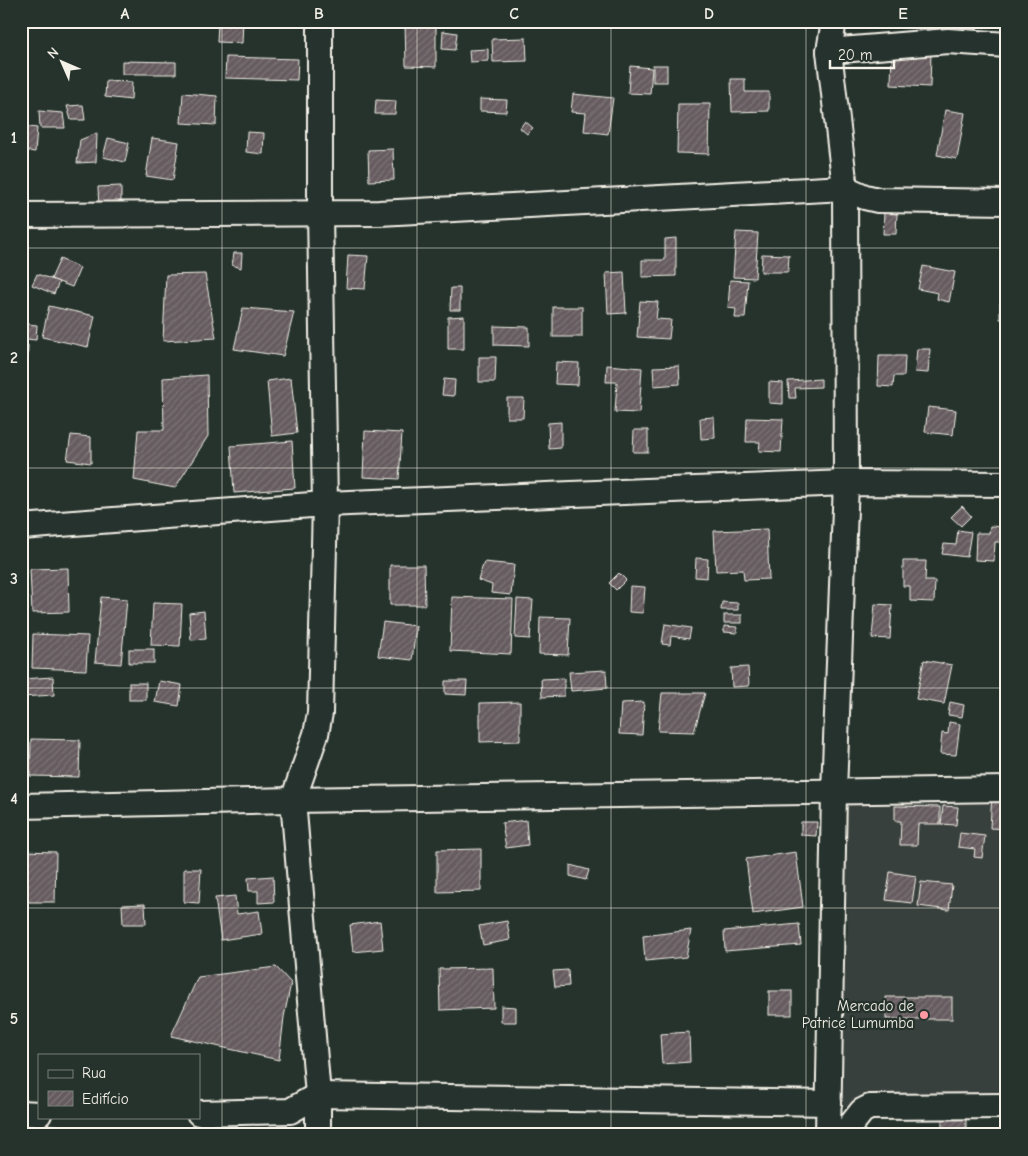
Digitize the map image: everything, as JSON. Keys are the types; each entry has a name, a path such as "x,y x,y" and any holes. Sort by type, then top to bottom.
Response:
{"street":[{"path":"318,1135 318,1095 293,800 316,734 320,713 325,504 320,212 320,21"},
{"path":"828,1135 834,791 846,483 845,188 829,51 834,21"},
{"path":"829,51 948,41 1007,45"},
{"path":"21,215 379,213 845,188 865,197 878,200 1007,202"},
{"path":"21,527 325,504 846,483 1007,484"},
{"path":"21,806 1007,789"},
{"path":"200,1113 290,1112 318,1095 829,1103"},
{"path":"843,1135 862,1111 870,1107 1007,1106"},
{"path":"21,1113 38,1114"}],"shaded area":[{"name":"Mercado de Patrice Lumumba","path":"1007,783 1007,1102 833,1106 848,928 835,786"}],"building":[{"path":"195,21 243,21 242,43 217,42 218,23"},
{"path":"405,21 436,21 436,67 406,66"},
{"path":"943,21 977,21 977,33 943,34"},
{"path":"443,31 457,33 455,50 442,49"},
{"path":"526,38 527,61 493,62 492,39"},
{"path":"488,49 488,61 470,62 469,50"},
{"path":"892,51 931,52 930,87 891,85"},
{"path":"226,57 298,59 297,80 225,78"},
{"path":"122,61 176,62 176,74 122,74"},
{"path":"653,65 667,65 667,82 653,82"},
{"path":"630,66 652,68 650,94 628,93"},
{"path":"731,79 745,79 745,92 769,92 769,111 732,112"},
{"path":"106,81 132,82 131,100 105,97"},
{"path":"183,93 217,96 216,125 181,123"},
{"path":"573,94 613,98 608,134 584,131 586,113 571,112"},
{"path":"480,99 507,100 506,112 480,111"},
{"path":"376,100 396,101 395,114 375,114"},
{"path":"678,104 710,104 709,154 677,153"},
{"path":"83,105 85,120 71,120 67,106"},
{"path":"945,110 965,113 957,159 937,155"},
{"path":"39,111 63,113 65,128 40,128"},
{"path":"525,121 533,128 527,134 520,128"},
{"path":"21,126 37,128 35,152 21,150"},
{"path":"247,132 264,133 263,154 246,152"},
{"path":"97,133 96,162 77,163 80,140"},
{"path":"108,138 129,143 125,162 103,157"},
{"path":"152,138 179,142 173,180 146,176"},
{"path":"393,149 394,180 369,181 368,150"},
{"path":"121,186 121,207 99,208 98,187"},
{"path":"884,212 897,213 896,234 883,234"},
{"path":"736,232 758,233 755,278 733,277"},
{"path":"676,238 676,276 642,277 642,260 665,260 665,239"},
{"path":"234,253 242,253 241,268 232,265"},
{"path":"762,254 789,255 788,272 761,272"},
{"path":"348,255 368,256 365,289 346,288"},
{"path":"60,259 80,268 72,287 51,279"},
{"path":"923,266 955,272 949,302 937,299 938,293 918,289"},
{"path":"624,272 626,313 608,314 606,273"},
{"path":"37,274 59,282 54,294 32,285"},
{"path":"205,274 216,338 163,341 166,275"},
{"path":"730,280 748,281 745,318 735,318 736,309 728,308"},
{"path":"451,288 460,288 460,310 450,310"},
{"path":"640,301 658,302 656,319 671,320 669,339 637,337"},
{"path":"1000,303 1007,303 1007,320 1000,319"},
{"path":"49,306 95,316 88,347 42,337"},
{"path":"553,307 582,307 582,337 553,337"},
{"path":"243,308 294,312 283,356 234,349"},
{"path":"464,316 464,349 448,349 448,317"},
{"path":"27,324 37,325 36,340 26,339"},
{"path":"494,326 529,327 529,346 494,345"},
{"path":"21,344 28,345 27,373 21,372"},
{"path":"917,349 930,349 928,373 915,372"},
{"path":"879,356 905,356 904,376 894,376 893,387 878,386"},
{"path":"479,357 496,357 495,382 479,382"},
{"path":"556,362 579,363 578,385 555,384"},
{"path":"607,365 642,368 639,413 615,412 617,382 606,382"},
{"path":"679,366 680,384 654,386 653,367"},
{"path":"207,375 208,436 175,488 134,480 138,430 164,430 163,378"},
{"path":"291,378 297,433 272,436 267,381"},
{"path":"444,379 455,380 454,396 442,395"},
{"path":"821,379 821,387 795,388 796,398 789,398 788,381"},
{"path":"769,382 783,383 783,404 769,403"},
{"path":"507,398 524,398 523,418 507,418"},
{"path":"928,407 956,410 953,435 925,432"},
{"path":"714,417 715,438 701,439 700,418"},
{"path":"747,418 783,419 781,452 759,451 760,442 746,442"},
{"path":"561,422 561,448 549,449 548,423"},
{"path":"634,430 648,430 648,452 633,452"},
{"path":"365,431 402,433 399,479 363,477"},
{"path":"71,435 91,437 91,463 67,460"},
{"path":"292,441 295,488 234,493 231,446"},
{"path":"962,506 971,516 961,526 951,517"},
{"path":"990,526 1003,527 1002,542 995,542 994,561 975,560 976,533 989,533"},
{"path":"767,529 769,579 744,580 743,570 716,571 714,531"},
{"path":"958,530 971,532 967,557 942,554 944,544 956,545"},
{"path":"696,558 708,559 707,578 695,577"},
{"path":"903,561 926,561 925,581 935,581 934,602 910,601 910,586 903,586"},
{"path":"484,562 514,565 511,595 491,593 492,585 478,580"},
{"path":"390,565 424,565 425,605 390,605"},
{"path":"68,568 69,612 32,613 30,569"},
{"path":"619,573 626,580 616,590 609,583"},
{"path":"630,586 645,587 643,613 629,612"},
{"path":"101,597 127,599 121,664 95,662"},
{"path":"452,597 513,599 511,654 450,651"},
{"path":"517,599 533,600 530,639 515,638"},
{"path":"722,602 738,603 738,610 721,610"},
{"path":"153,603 182,604 180,646 151,645"},
{"path":"875,604 892,605 890,639 872,638"},
{"path":"204,611 206,639 191,640 189,613"},
{"path":"724,615 742,615 742,623 724,623"},
{"path":"540,617 570,618 568,655 539,654"},
{"path":"383,622 416,626 412,660 378,656"},
{"path":"665,624 691,628 689,639 671,636 670,645 662,644"},
{"path":"724,626 737,627 737,633 724,632"},
{"path":"33,634 88,636 86,670 32,668"},
{"path":"129,649 154,649 154,663 129,663"},
{"path":"924,660 952,665 944,704 916,699"},
{"path":"748,667 749,686 732,687 731,668"},
{"path":"606,670 607,688 571,691 569,672"},
{"path":"53,677 54,695 21,697 21,679"},
{"path":"564,678 564,696 542,697 541,679"},
{"path":"159,681 182,685 179,706 155,702"},
{"path":"445,681 467,681 466,695 445,694"},
{"path":"129,683 146,683 146,700 129,700"},
{"path":"662,693 705,693 694,732 658,731"},
{"path":"520,702 520,741 480,742 480,703"},
{"path":"644,702 642,735 619,734 621,703"},
{"path":"950,702 964,705 962,717 948,715"},
{"path":"949,722 960,724 956,755 940,754 942,733 948,734"},
{"path":"31,739 80,740 79,777 30,776"},
{"path":"992,793 1007,794 1007,829 990,828"},
{"path":"895,806 940,807 940,824 918,824 917,845 900,845 901,821 895,821"},
{"path":"943,806 958,807 956,825 941,824"},
{"path":"526,820 528,845 506,848 502,823"},
{"path":"801,822 817,822 816,836 801,835"},
{"path":"960,833 985,836 982,858 974,857 975,849 958,847"},
{"path":"481,849 481,891 437,892 437,850"},
{"path":"21,851 56,852 55,902 21,902"},
{"path":"796,852 803,907 753,914 746,859"},
{"path":"570,865 589,870 586,880 570,876"},
{"path":"184,869 201,869 199,903 184,902"},
{"path":"890,872 916,876 912,903 886,900"},
{"path":"273,876 274,902 258,903 258,891 249,891 248,878"},
{"path":"921,882 952,885 949,910 918,906"},
{"path":"235,896 237,914 259,911 262,934 221,940 215,898"},
{"path":"145,904 146,924 123,924 122,905"},
{"path":"380,921 383,949 353,952 350,925"},
{"path":"507,921 510,940 483,945 479,926"},
{"path":"799,924 801,945 725,951 724,931"},
{"path":"691,930 686,957 645,961 643,936"},
{"path":"276,967 291,983 284,1017 279,1060 171,1036 198,977"},
{"path":"493,968 494,1008 440,1010 439,969"},
{"path":"568,970 569,986 555,987 553,971"},
{"path":"769,991 792,991 792,1015 769,1015"},
{"path":"886,997 952,997 952,1019 886,1019"},
{"path":"501,1006 516,1007 516,1022 501,1022"},
{"path":"689,1032 690,1062 662,1064 660,1034"},
{"path":"966,1118 966,1135 942,1135 942,1119"},
{"path":"21,1123 69,1126 68,1135 21,1135"},
{"path":"90,1132 142,1132 142,1135 89,1135"}],"place":[{"name":"Mercado de Patrice Lumumba","path":"924,1015"}]}
